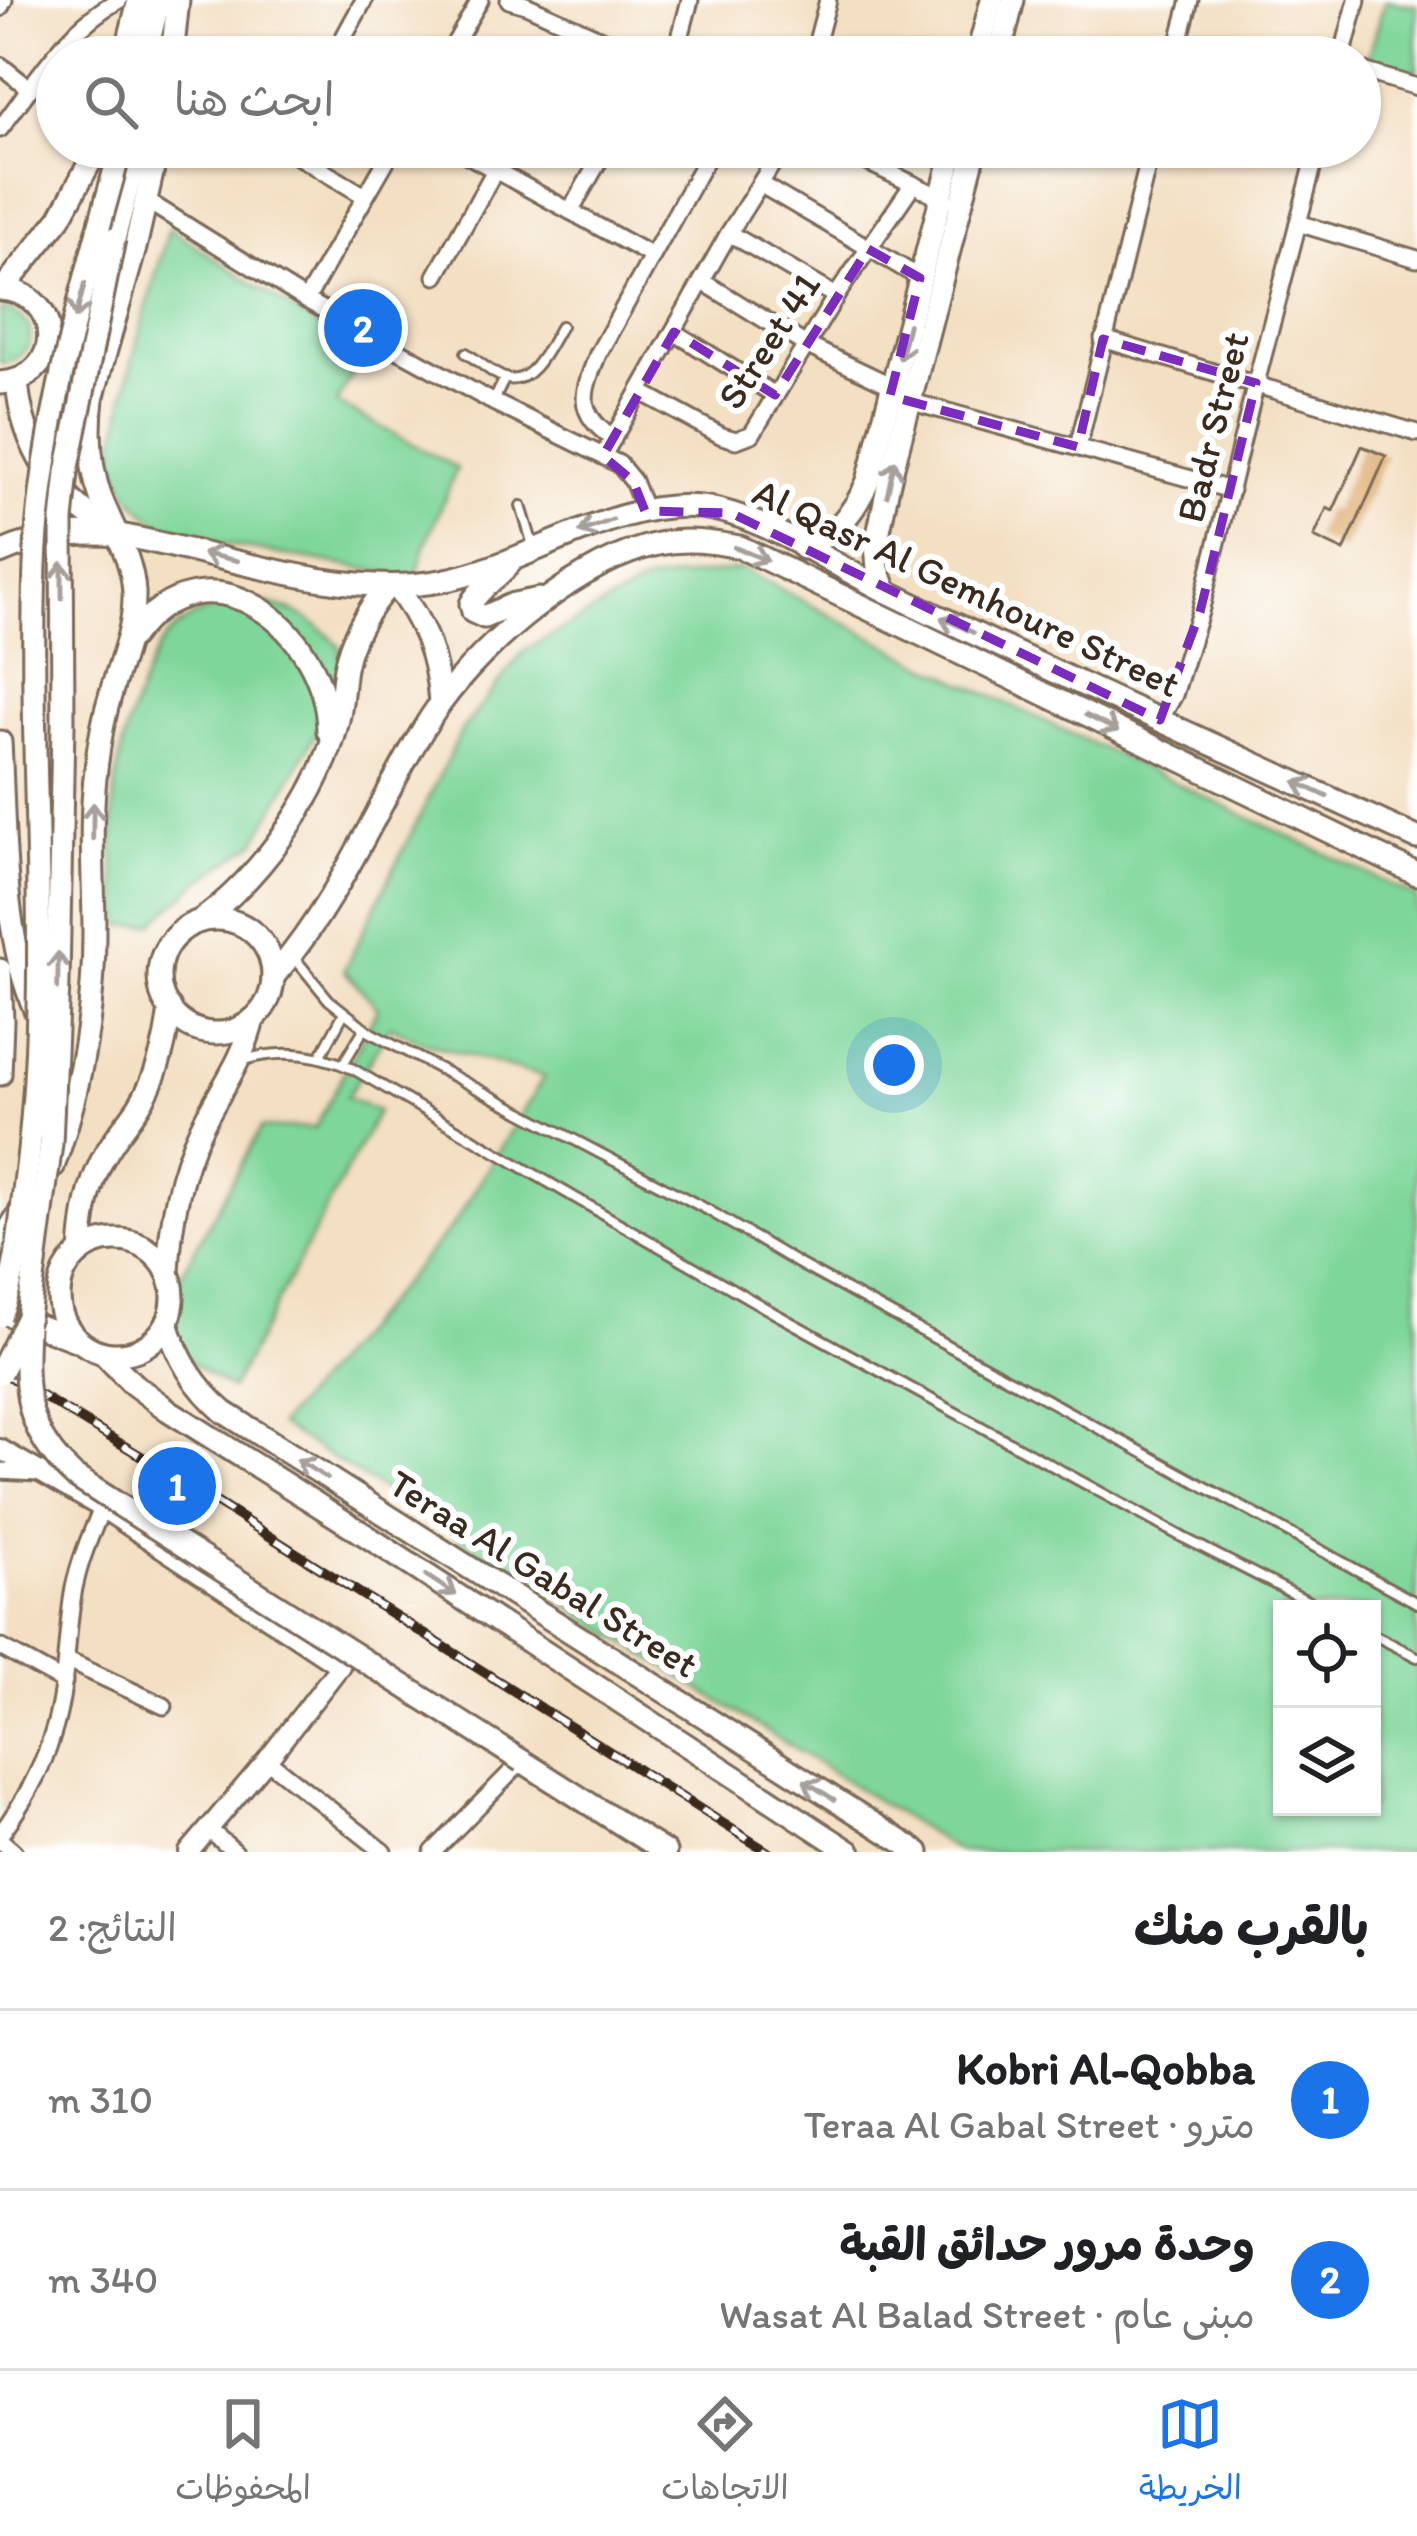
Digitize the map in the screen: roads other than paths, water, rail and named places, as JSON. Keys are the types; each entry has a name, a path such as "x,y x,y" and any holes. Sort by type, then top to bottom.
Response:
{"main road":[{"path":"130,36 139,0"},
{"path":"150,36 159,0"},
{"path":"174,36 178,0"},
{"path":"992,0 992,36"},
{"path":"1000,36 1013,0"},
{"path":"8,382 26,377 41,363 50,334 39,306 23,294 2,289 61,218 87,168"},
{"path":"116,168 56,396 41,482 35,748 38,1018 31,1140 13,1268 0,1314 103,1353 140,1349 167,1323 173,1298 168,1274 172,1224 182,1176 200,1130 239,1062 273,977 268,954 246,927 223,919 200,921"},
{"path":"133,168 67,472 62,520 58,983 51,1144 28,1317 25,1386 29,1407 46,1445 74,1476 665,1852"},
{"path":"46,1184 85,1045 94,937 95,774 104,720 132,625 134,589 127,553 95,480 89,419 154,168"},
{"path":"803,548 844,523 868,481 898,394 950,202 952,168"},
{"path":"886,591 876,545 898,394 920,278 966,168"},
{"name":"Al Qasr Al Gemhoure Street","path":"8,382 42,465 76,506 120,536"},
{"name":"Al Qasr Al Gemhoure Street","path":"0,553 52,536 87,533 326,580 392,586 441,581 510,562 581,531 645,511 698,507 730,513 886,591 1417,838"},
{"name":"Al Qasr Al Gemhoure Street","path":"273,977 326,908 440,703 502,636 549,598 600,567 654,544 697,540 740,548 1417,874"},
{"path":"510,562 472,599 476,615 488,616 514,604 549,598"},
{"path":"253,1019 232,1030 209,1032 187,1024 170,1008 160,986 161,962 179,932 232,897 259,867 306,797 327,758 337,725 355,634 392,586 420,621 428,640 440,703"},
{"path":"128,642 152,614 186,597 223,595 258,607 287,629 317,674 327,709 327,758"},
{"path":"0,746 12,914 22,973 38,1018"},
{"path":"0,970 0,1073"},
{"path":"81,1252 92,1184 108,1149 151,1084 164,1047 170,1008"},
{"path":"0,1244 22,1209"},
{"path":"80,1341 60,1309 61,1283 81,1252 104,1241 129,1242 152,1253 168,1274"},
{"path":"0,1269 61,1283"},
{"path":"0,1373 28,1317"},
{"name":"Teraa Al Gabal Street","path":"167,1323 184,1366 212,1402 236,1421 912,1850"},
{"name":"Teraa Al Gabal Street","path":"103,1353 150,1398 850,1852"},
{"path":"356,1529 370,1506"}],"street":[{"path":"72,36 98,11 119,0"},
{"path":"344,36 364,0"},
{"path":"459,36 480,0"},
{"path":"511,0 555,9 594,36"},
{"path":"681,36 690,0"},
{"path":"819,36 828,0"},
{"path":"1181,36 1190,0"},
{"path":"1348,36 1357,0"},
{"path":"570,36 575,27"},
{"path":"0,65 30,89"},
{"path":"1381,76 1417,87"},
{"path":"0,129 36,81"},
{"path":"318,168 365,196"},
{"path":"306,300 382,168"},
{"path":"491,168 652,256"},
{"path":"570,211 595,168"},
{"path":"613,439 586,413 586,382 701,168"},
{"path":"603,456 770,168"},
{"path":"880,168 950,202"},
{"path":"1078,447 1147,168"},
{"name":"Badr Street","path":"1160,720 1183,669 1313,168"},
{"path":"436,276 495,170"},
{"path":"760,184 920,278"},
{"name":"Street 41","path":"640,392 722,436 736,440 752,434 836,296 913,184"},
{"path":"147,201 306,300 619,464 633,481 645,511"},
{"path":"1298,224 1417,259"},
{"path":"729,232 836,296"},
{"path":"703,281 806,345 898,394 1231,490"},
{"path":"674,332 776,395"},
{"path":"1103,339 1417,433"},
{"path":"0,1449 102,1508 340,1666 189,1852"},
{"path":"0,1471 47,1474"},
{"path":"14,1852 0,1838 40,1771 54,1732 68,1661 74,1590 102,1508"},
{"path":"0,1648 64,1682"},
{"path":"68,1661 164,1706"},
{"path":"267,1760 384,1852"},
{"path":"433,1852 522,1761"},
{"path":"208,1829 236,1852"}],"lane":[{"path":"466,353 505,378 519,379 531,372 561,326"},
{"path":"493,402 505,378"},
{"path":"521,506 535,552"},
{"path":"292,955 315,986 364,1030 708,1210 1417,1604"},
{"path":"320,1057 344,1013"},
{"path":"343,1064 364,1030"},
{"path":"239,1062 271,1054 320,1057 343,1064 774,1313 1305,1600"},
{"path":"1381,1639 1417,1657"}],"railway":[{"path":"0,1371 181,1480 768,1852"}],"place":[{"name":"وحدة مرور حدائق القبة","path":"363,328"},
{"name":"Kobri Al-Qobba","path":"177,1486"}]}
